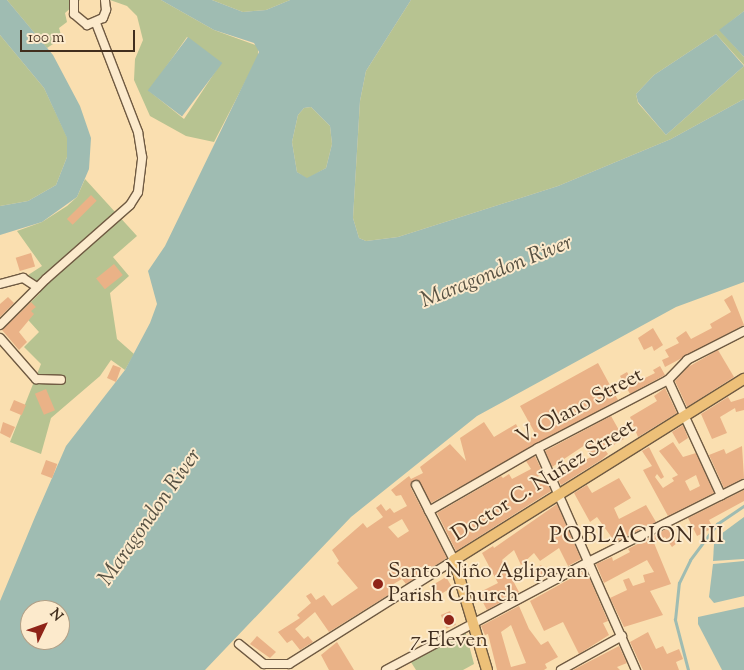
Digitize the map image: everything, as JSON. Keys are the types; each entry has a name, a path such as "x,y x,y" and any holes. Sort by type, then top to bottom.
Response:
{"main road":[{"name":"Doctor C. Nuñez Street","path":"454,560 560,492 744,379"},
{"path":"454,560 486,670"}],"street":[{"path":"74,0 72,10 76,18 87,25 96,23 105,14 105,0"},
{"path":"0,326 37,287 130,205 138,192 142,157 138,132 96,23"},
{"path":"0,284 23,278 37,287"},
{"name":"V. Olano Street","path":"429,511 538,448 668,380 687,360 744,331"},
{"path":"0,338 36,379 61,380"},
{"path":"668,380 686,414 721,495"},
{"path":"538,448 560,492 636,670"},
{"path":"386,670 590,561 744,484"},
{"path":"416,485 454,560"},
{"name":"Doctor C. Nuñez Street","path":"292,667 338,633 454,560"},
{"path":"561,670 622,636"},
{"path":"239,644 264,664 292,667"}],"green space":[{"path":"7,0 80,0 65,13 67,22 59,28 62,38 47,48"},
{"path":"110,0 161,0 214,30 258,46 258,57 214,142 186,136 150,116 134,80 135,59 143,40 137,16 127,6","holes":["187,37 221,63 184,119 149,91"]},
{"path":"212,0 290,0 266,10 243,12"},
{"path":"411,0 744,0 744,11 720,30 744,57 744,65 716,34 654,75 636,94 638,103 666,135 744,66 744,99 671,139 558,186 398,237 366,241 359,238 353,218 360,101 366,71"},
{"path":"0,35 44,88 67,137 67,157 56,185 28,201 0,206"},
{"path":"311,107 330,126 332,144 326,168 307,179 297,172 292,142 298,115 304,108"},
{"path":"85,179 137,236 113,257 129,276 110,293 117,339 134,354 125,370 111,360 100,376 51,418 41,454 10,442 41,364 24,347 39,332 21,312 40,293 25,277 42,266 17,231 42,222 67,206 77,197"},
{"path":"465,630 474,664 463,670 416,670 409,659"}],"water":[{"path":"0,0 7,0 53,55 80,106 91,138 89,169 77,197 42,222 0,235 0,206 28,201 56,185 67,157 67,138 44,88 0,35"},
{"name":"Maragondon River","path":"161,0 212,0 243,12 266,10 290,0 411,0 366,71 360,101 353,218 359,238 366,241 398,237 558,186 671,139 744,99 744,282 676,307 477,416 351,517 205,670 0,670 0,601 66,446 125,370 150,323 157,304 148,271 165,246 259,52 254,43 214,30","holes":["311,107 330,126 332,144 326,168 307,178 297,172 292,142 298,115 304,108"]},
{"path":"744,11 744,57 719,30"},
{"path":"716,34 744,66 666,135 638,102 636,94 654,75"},
{"path":"188,37 222,63 182,116 148,91"},
{"path":"744,517 744,559 713,561 714,544 721,534"},
{"path":"744,561 744,596 714,603 709,597 713,564"},
{"path":"744,607 744,670 722,670 698,624 698,617"}],"building":[{"path":"91,195 97,201 73,225 67,219"},
{"path":"31,253 35,266 20,271 16,258"},
{"path":"114,264 123,275 105,289 96,278"},
{"path":"732,295 744,325 665,367 662,360 669,357 665,350 679,343 676,338 686,331 691,339 712,328 710,324 731,312 724,300"},
{"path":"8,297 14,303 0,317 0,304"},
{"path":"31,302 36,307 31,311 34,314 19,332 27,342 19,350 2,330"},
{"path":"653,328 663,345 654,351 652,346 644,350 638,338"},
{"path":"718,350 734,377 687,407 675,381 688,367"},
{"path":"598,363 618,400 431,503 419,481 412,482 411,488 447,558 406,584 402,579 390,586 393,592 329,632 315,612 295,629 304,639 308,636 313,642 300,650 292,640 287,643 278,632 300,618 297,615 311,603 306,596 311,593 316,600 324,595 332,606 358,588 337,563 339,561 332,550 363,523 367,528 383,517 376,508 381,504 386,511 390,508 394,513 407,506 401,495 396,496 391,490 409,476 411,479 423,473 420,467 450,444 466,461 460,438 484,422 494,437 516,424 525,441 536,435 520,406","holes":["402,519 409,531 398,538 388,527"]},
{"path":"113,365 121,368 116,382 107,378"},
{"path":"660,366 665,375 630,394 620,376 627,372 631,379 638,375 641,380 655,373 653,370"},
{"path":"665,388 677,413 638,437 630,417 657,401 654,396"},
{"path":"46,389 55,410 44,415 35,394"},
{"path":"728,397 731,402 744,398 744,410 736,412 735,408 720,417 727,433 712,439 701,414"},
{"path":"14,400 26,405 22,415 10,410"},
{"path":"611,416 624,439 605,450 608,454 601,460 561,485 556,475 591,457 585,445 552,467 545,451"},
{"path":"3,422 15,427 10,438 0,433"},
{"path":"683,425 688,438 679,444 672,432"},
{"path":"673,442 683,457 696,453 714,493 668,516 643,470 652,466 642,451 649,447 664,477 661,479 657,474 655,477 663,488 674,481 672,478 678,475 659,451","holes":["696,475 700,486 690,491 685,481"]},
{"path":"742,446 744,478 724,488 709,455 724,449 726,454"},
{"path":"535,456 543,473 538,476 541,482 546,479 551,491 456,551 437,513 501,476 503,478 509,474 512,479 531,469 526,461"},
{"path":"46,460 57,464 52,478 41,474"},
{"path":"619,478 631,498 614,508 619,519 646,505 656,522 615,542 597,517 590,522 574,493 587,485 592,493"},
{"path":"744,490 744,501 709,520 713,528 697,536 688,518"},
{"path":"557,504 581,559 568,566 559,548 540,561 534,553 521,565 514,550 502,560 519,592 487,610 478,593 498,583 482,553 493,546 494,548"},
{"path":"668,528 677,543 672,547 665,537 654,543 671,584 650,591 663,615 624,627 610,598 627,590 623,580 629,578 633,586 645,582 643,575 654,572 647,560 604,583 596,564 612,557 613,561 630,552 628,549"},
{"path":"541,565 547,574 536,582 529,573"},
{"path":"586,570 608,621 603,623 609,635 579,654 563,622 544,631 530,601"},
{"path":"446,577 452,587 438,596 431,586"},
{"path":"519,606 529,629 541,645 548,641 558,657 545,664 547,668 544,670 497,670 488,634 485,635 481,626","holes":["511,625 526,663 511,667 501,632"]},
{"name":"7-Eleven","path":"450,611 456,625 447,629 441,615"},
{"path":"648,632 656,649 663,646 667,654 679,649 683,659 676,662 679,670 643,670 630,642"},
{"path":"257,636 276,652 270,658 250,644"},
{"path":"337,642 354,670 329,670 321,655"},
{"path":"619,646 627,663 617,667 620,670 573,670"}],"waterway":[{"path":"688,670 675,620 679,583 690,560 717,524 744,506"}],"place":[{"name":"Santo Niño Aglipayan Parish Church","path":"378,584"},
{"name":"7-Eleven","path":"449,620"}],"district":[{"name":"POBLACION III","path":"637,538"}]}
